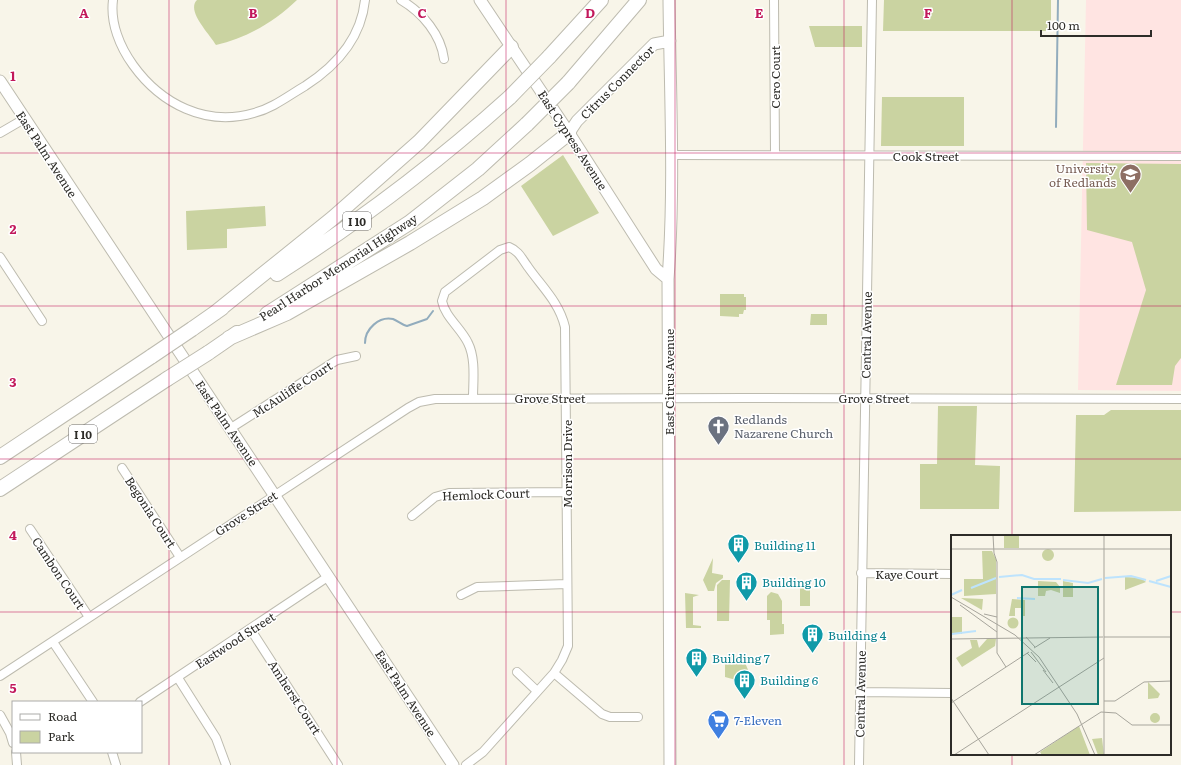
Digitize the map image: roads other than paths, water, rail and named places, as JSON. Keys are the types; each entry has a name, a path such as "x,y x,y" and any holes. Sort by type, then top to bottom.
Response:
{"highway":[{"name":"I 10","path":"0,457 215,313 335,237 396,193 467,136 510,97 601,0"},
{"name":"Pearl Harbor Memorial Highway","path":"0,489 229,338 348,264 409,223 478,169 527,124 568,83 639,0"},
{"path":"215,313 333,218 419,142 511,47"},
{"path":"229,338 287,313 410,243 483,198 553,147 569,133"}],"main road":[{"name":"East Cypress Avenue","path":"480,0 569,133 656,269 668,279"},
{"name":"East Citrus Avenue","path":"669,0 671,155 668,279 670,765"},
{"name":"Citrus Connector","path":"569,133 577,121 654,44 670,41"},
{"name":"East Palm Avenue","path":"0,81 453,765"}],"street":[{"path":"113,0 112,12 115,29 123,50 148,84 160,96 184,109 205,115 227,117 254,114 273,106 325,72 336,63 351,42 361,19 365,0"},
{"path":"401,0 425,20 433,30 442,46 444,59"},
{"name":"Cero Court","path":"774,0 775,154"},
{"name":"Central Avenue","path":"859,765 872,0"},
{"path":"0,133 24,119"},
{"name":"Cook Street","path":"671,155 775,154 870,156 1181,156"},
{"name":"Morrison Drive","path":"466,765 483,752 554,673 568,646 567,398 565,327 561,314 550,295 528,268 518,252 509,248 500,250 446,292 442,301 445,310 468,342 472,352 473,399"},
{"path":"0,257 42,321"},
{"name":"McAuliffe Court","path":"231,428 337,360 356,356"},
{"name":"Grove Street","path":"0,676 274,494 413,405 435,399 1181,399"},
{"name":"Begonia Court","path":"122,468 180,557"},
{"name":"Hemlock Court","path":"412,516 435,497 441,495 567,492"},
{"name":"Cambon Court","path":"30,529 89,617"},
{"name":"Kaye Court","path":"862,573 951,574"},
{"name":"Eastwood Street","path":"142,701 251,630 329,576"},
{"path":"461,595 477,587 567,584"},
{"name":"Amherst Court","path":"251,630 338,765"},
{"path":"53,642 92,701"},
{"path":"516,672 537,691"},
{"path":"554,673 602,714 610,717 638,717"},
{"path":"178,678 216,738 226,765"},
{"path":"860,692 951,693"},
{"path":"0,715 12,740"},
{"path":"16,753 17,765"},
{"path":"112,753 116,765"}],"waterway":[{"path":"1056,127 1058,0"},
{"path":"365,343 367,333 370,328 378,322 393,319 407,326 427,319 433,311"}],"place":[{"name":"University of Redlands","path":"1131,194"},
{"name":"Redlands Nazarene Church","path":"719,446"},
{"name":"Building 11","path":"738,564"},
{"name":"Building 10","path":"746,602"},
{"name":"Building 4","path":"812,654"},
{"name":"Building 7","path":"696,678"},
{"name":"Building 6","path":"745,700"},
{"name":"7-Eleven","path":"719,740"}]}
